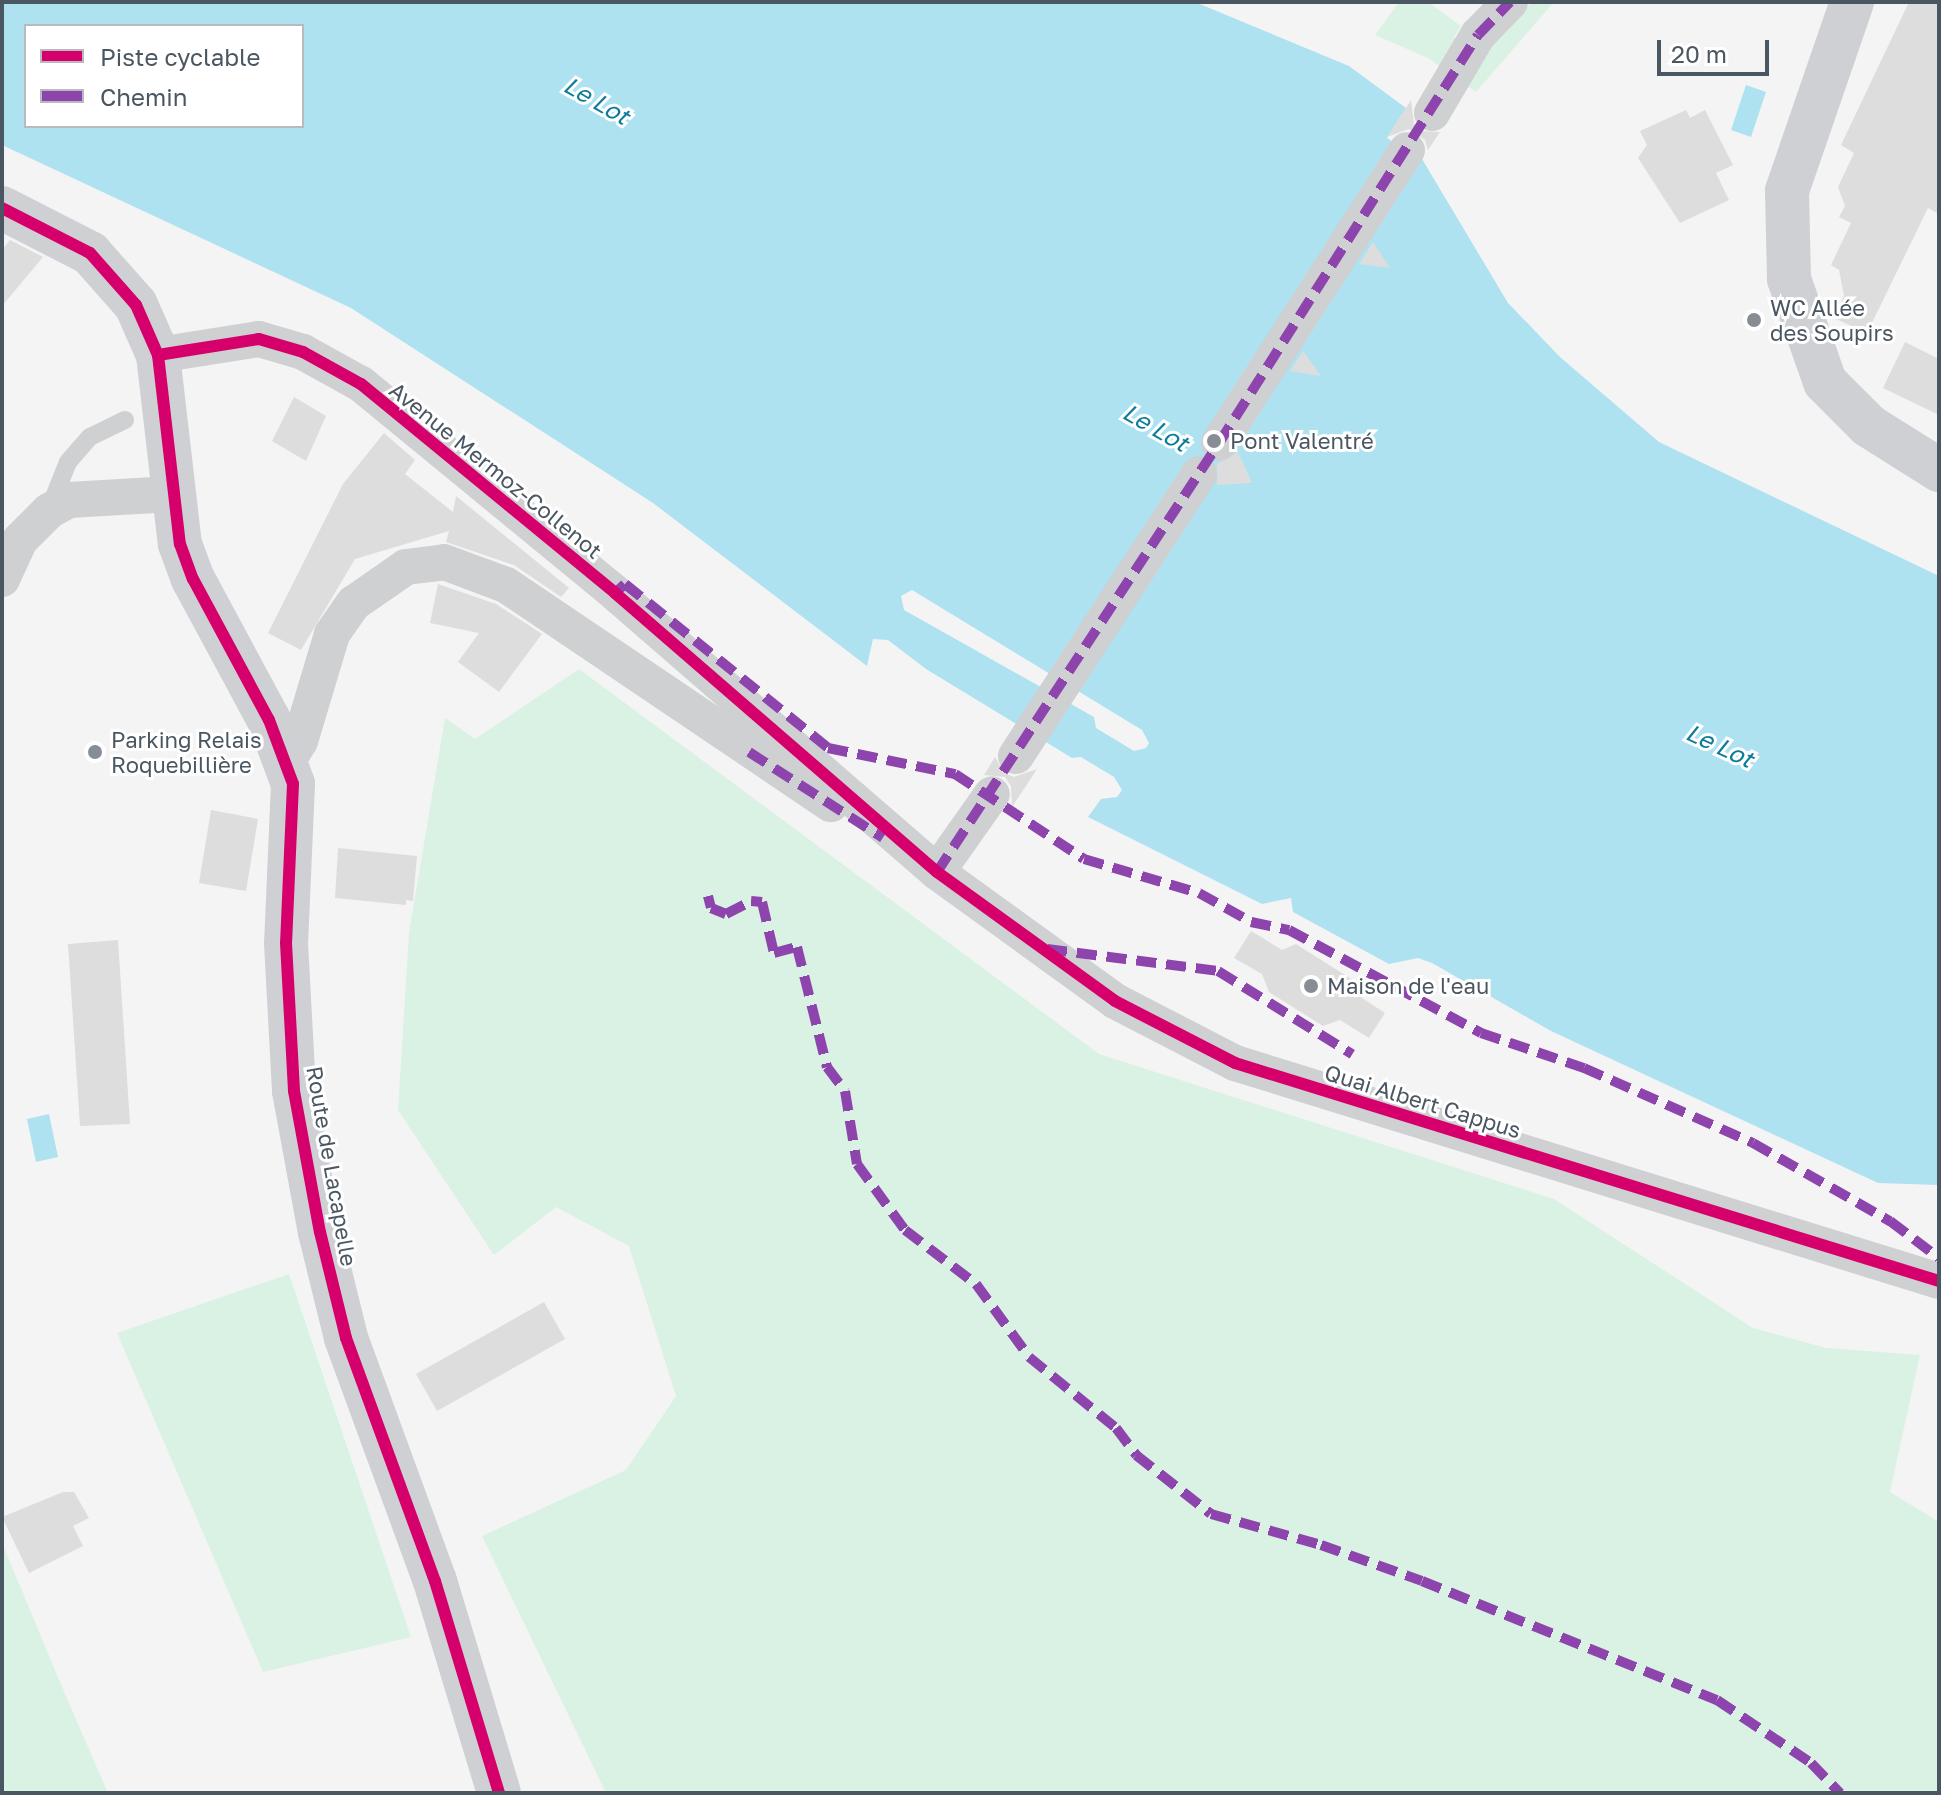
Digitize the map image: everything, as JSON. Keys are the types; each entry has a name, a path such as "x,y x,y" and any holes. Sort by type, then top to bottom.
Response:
{"street":[{"path":"1432,113 1478,35 1510,2"},
{"path":"1852,2 1787,191 1789,279 1825,382 1869,426 1939,470"},
{"path":"1219,443 1407,150"},
{"path":"2,208 90,253 136,305 158,355"},
{"name":"Avenue Mermoz-Collenot","path":"158,355 259,339 303,352 361,384 615,593 937,872"},
{"name":"Route de Lacapelle","path":"158,355 172,494 193,579 269,720 296,799 286,943 294,1091 320,1232 346,1338 435,1581 499,1793"},
{"path":"1016,756 1199,474"},
{"path":"2,579 20,540 49,511 69,500 172,494"},
{"path":"286,764 300,741 332,634 354,603 406,567 444,562 506,585 749,752 937,872 992,794"},
{"name":"Quai Albert Cappus","path":"937,872 1115,1001 1235,1063 1939,1281"}],"lane":[{"path":"49,511 68,462 90,437 125,420"}],"green space":[{"path":"1399,2 1428,2 1461,26 1454,37 1484,59 1491,44 1532,2 1554,2 1476,92 1428,58 1375,35"},
{"path":"579,669 1099,1054 1554,1199 1753,1328 1826,1348 1920,1355 1890,1492 1939,1522 1939,1793 606,1793 482,1536 626,1470 676,1396 629,1246 556,1207 494,1255 398,1110 409,933 445,718 475,739"},
{"path":"289,1274 411,1637 263,1672 117,1333"},
{"path":"2,1543 65,1694 108,1793 2,1793"}],"water":[{"name":"Le Lot","path":"2,2 1195,2 1349,66 1406,108 1387,138 1422,159 1508,303 1560,357 1659,442 1939,576 1939,1185 1878,1183 1551,1031 1432,963 1418,958 1389,964 1293,912 1291,898 1262,904 1088,817 1101,799 1117,797 1122,790 1114,777 1081,757 1072,758 926,669 888,640 873,639 867,666 653,503 351,308 2,145","holes":["912,590 1142,730 1149,743 1146,748 1134,751 1096,728 1094,717 904,610 901,596"]},
{"path":"1746,85 1766,92 1751,137 1731,130"},
{"path":"49,1114 58,1157 36,1162 27,1119"}],"building":[{"path":"1909,2 1939,2 1939,214 1928,208 1867,333 1834,318 1844,296 1839,270 1831,265 1851,223 1839,217 1845,206 1838,187 1854,153 1841,145"},
{"path":"1411,100 1414,124 1422,131 1440,132 1428,150 1425,140 1409,129 1387,137"},
{"path":"1686,110 1690,118 1705,110 1733,165 1716,173 1729,200 1680,223 1638,158 1647,145 1640,131"},
{"path":"10,240 43,257 2,306 2,250"},
{"path":"1373,242 1390,268 1359,264"},
{"path":"1905,342 1939,359 1939,415 1883,388"},
{"path":"1303,351 1321,376 1290,371"},
{"path":"294,397 326,416 306,461 272,441"},
{"path":"384,433 415,460 405,474 453,512 456,496 569,588 561,597 514,565 446,542 449,531 355,559 301,650 268,633 343,484"},
{"path":"1238,452 1252,483 1217,485 1217,464"},
{"path":"438,584 496,604 542,634 499,692 458,662 479,633 430,623"},
{"path":"995,757 1004,773 1014,777 1037,769 1012,807 1011,786 1005,777 984,775"},
{"path":"211,810 258,819 246,891 199,883"},
{"path":"338,848 417,856 413,901 406,900 406,905 335,898"},
{"name":"Maison de l'eau","path":"1251,931 1282,950 1296,944 1353,980 1356,994 1385,1013 1369,1038 1340,1020 1323,1026 1269,992 1262,974 1234,958"},
{"path":"118,940 130,1124 80,1126 68,944"},
{"path":"544,1302 565,1339 437,1411 416,1374"},
{"path":"63,1492 74,1492 89,1518 73,1526 83,1546 29,1573 2,1517"}],"marked path":[{"path":"937,872 1219,443 1478,35 1510,2"},
{"path":"615,593 625,584 828,748 955,774 1084,859 1199,893 1251,922 1289,930 1481,1033 1584,1068 1753,1143 1890,1221 1939,1258"},
{"path":"749,752 883,838"},
{"path":"708,896 711,908 726,914 751,901 762,902 774,953 797,947 827,1067 845,1091 857,1164 905,1230 976,1284 1029,1357 1116,1428 1136,1455 1211,1514 1321,1545 1422,1581 1717,1700 1811,1763 1840,1793"},
{"path":"1047,949 1218,971 1352,1054"}],"cycle path":[{"path":"2,208 90,253 136,305 158,355 180,544 193,579 269,720 293,784 286,943 294,1091 320,1232 346,1338 435,1581 499,1793"},
{"path":"158,355 259,339 303,352 361,384 615,593 937,872 1115,1001 1235,1063 1939,1281"}],"place":[{"name":"WC Allée des Soupirs","path":"1754,320"},
{"name":"Pont Valentré","path":"1214,441"},
{"name":"Parking Relais Roquebillière","path":"95,752"},
{"name":"Maison de l'eau","path":"1311,986"}]}
